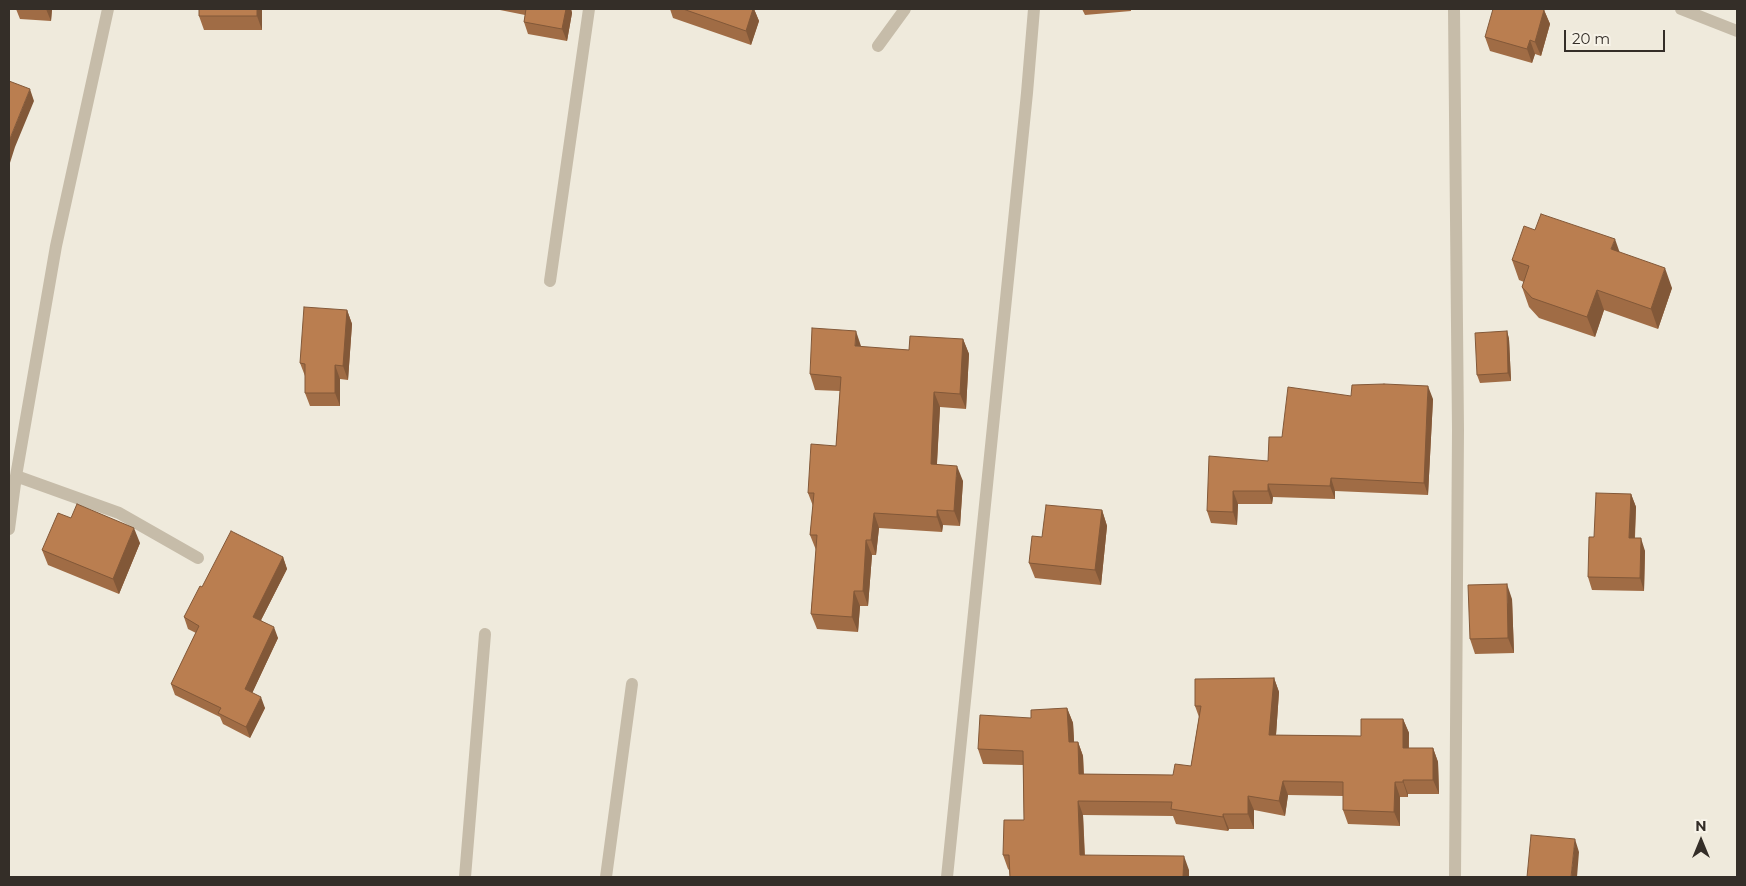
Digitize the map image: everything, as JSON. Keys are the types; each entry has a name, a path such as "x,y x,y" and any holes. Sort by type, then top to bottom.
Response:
{"street":[{"path":"9,528 16,476 56,246 108,9"},
{"path":"550,281 589,9"},
{"path":"878,46 905,9"},
{"path":"947,877 1034,9"},
{"path":"1454,9 1458,430 1454,877"},
{"path":"1683,9 1737,31"},
{"path":"16,476 120,513 198,558"},
{"path":"465,877 485,634"},
{"path":"606,877 632,684"}],"building":[{"path":"199,9 257,9 257,16 199,16"},
{"path":"526,9 566,9 562,29 524,22"},
{"path":"683,9 753,9 746,31"},
{"path":"1493,9 1544,10 1535,42 1530,40 1527,49 1485,37"},
{"path":"9,81 30,89 9,141"},
{"path":"1541,214 1615,239 1611,249 1665,268 1651,309 1597,290 1587,317 1532,298 1522,287 1529,266 1512,260 1524,226 1535,230"},
{"path":"304,307 347,310 343,366 335,365 335,393 305,393 305,364 300,363"},
{"path":"812,328 856,331 855,346 909,350 910,336 963,339 960,394 934,392 931,464 957,466 954,511 937,510 937,517 874,513 871,540 866,540 863,591 854,591 852,617 811,614 817,535 810,535 814,493 808,493 811,444 836,446 841,377 810,374"},
{"path":"1507,331 1508,373 1477,375 1475,333"},
{"path":"1352,385 1428,386 1424,483 1331,478 1330,486 1268,484 1268,491 1233,491 1233,512 1207,511 1209,456 1268,461 1269,437 1282,437 1288,387 1351,396"},
{"path":"1596,493 1631,494 1629,538 1641,538 1640,578 1588,577 1589,537 1594,537"},
{"path":"77,504 134,528 113,579 42,550 58,513 71,518"},
{"path":"1046,505 1102,510 1095,570 1029,563 1032,536 1042,537"},
{"path":"231,531 283,557 253,617 274,627 245,689 261,697 246,727 218,713 221,708 171,684 199,626 184,617"},
{"path":"1507,584 1508,638 1470,639 1468,585"},
{"path":"1274,678 1269,735 1361,736 1361,719 1403,719 1403,748 1433,748 1433,780 1403,780 1403,782 1395,782 1394,812 1343,810 1343,782 1283,781 1279,801 1248,796 1248,814 1223,814 1223,817 1171,809 1172,802 1078,801 1080,855 1184,856 1183,877 1010,877 1009,855 1003,855 1004,820 1024,820 1023,751 978,749 980,715 1031,718 1031,710 1067,708 1069,742 1078,742 1079,774 1173,775 1175,764 1191,766 1201,706 1195,706 1195,679"},
{"path":"1531,835 1575,839 1571,877 1527,877"}]}
